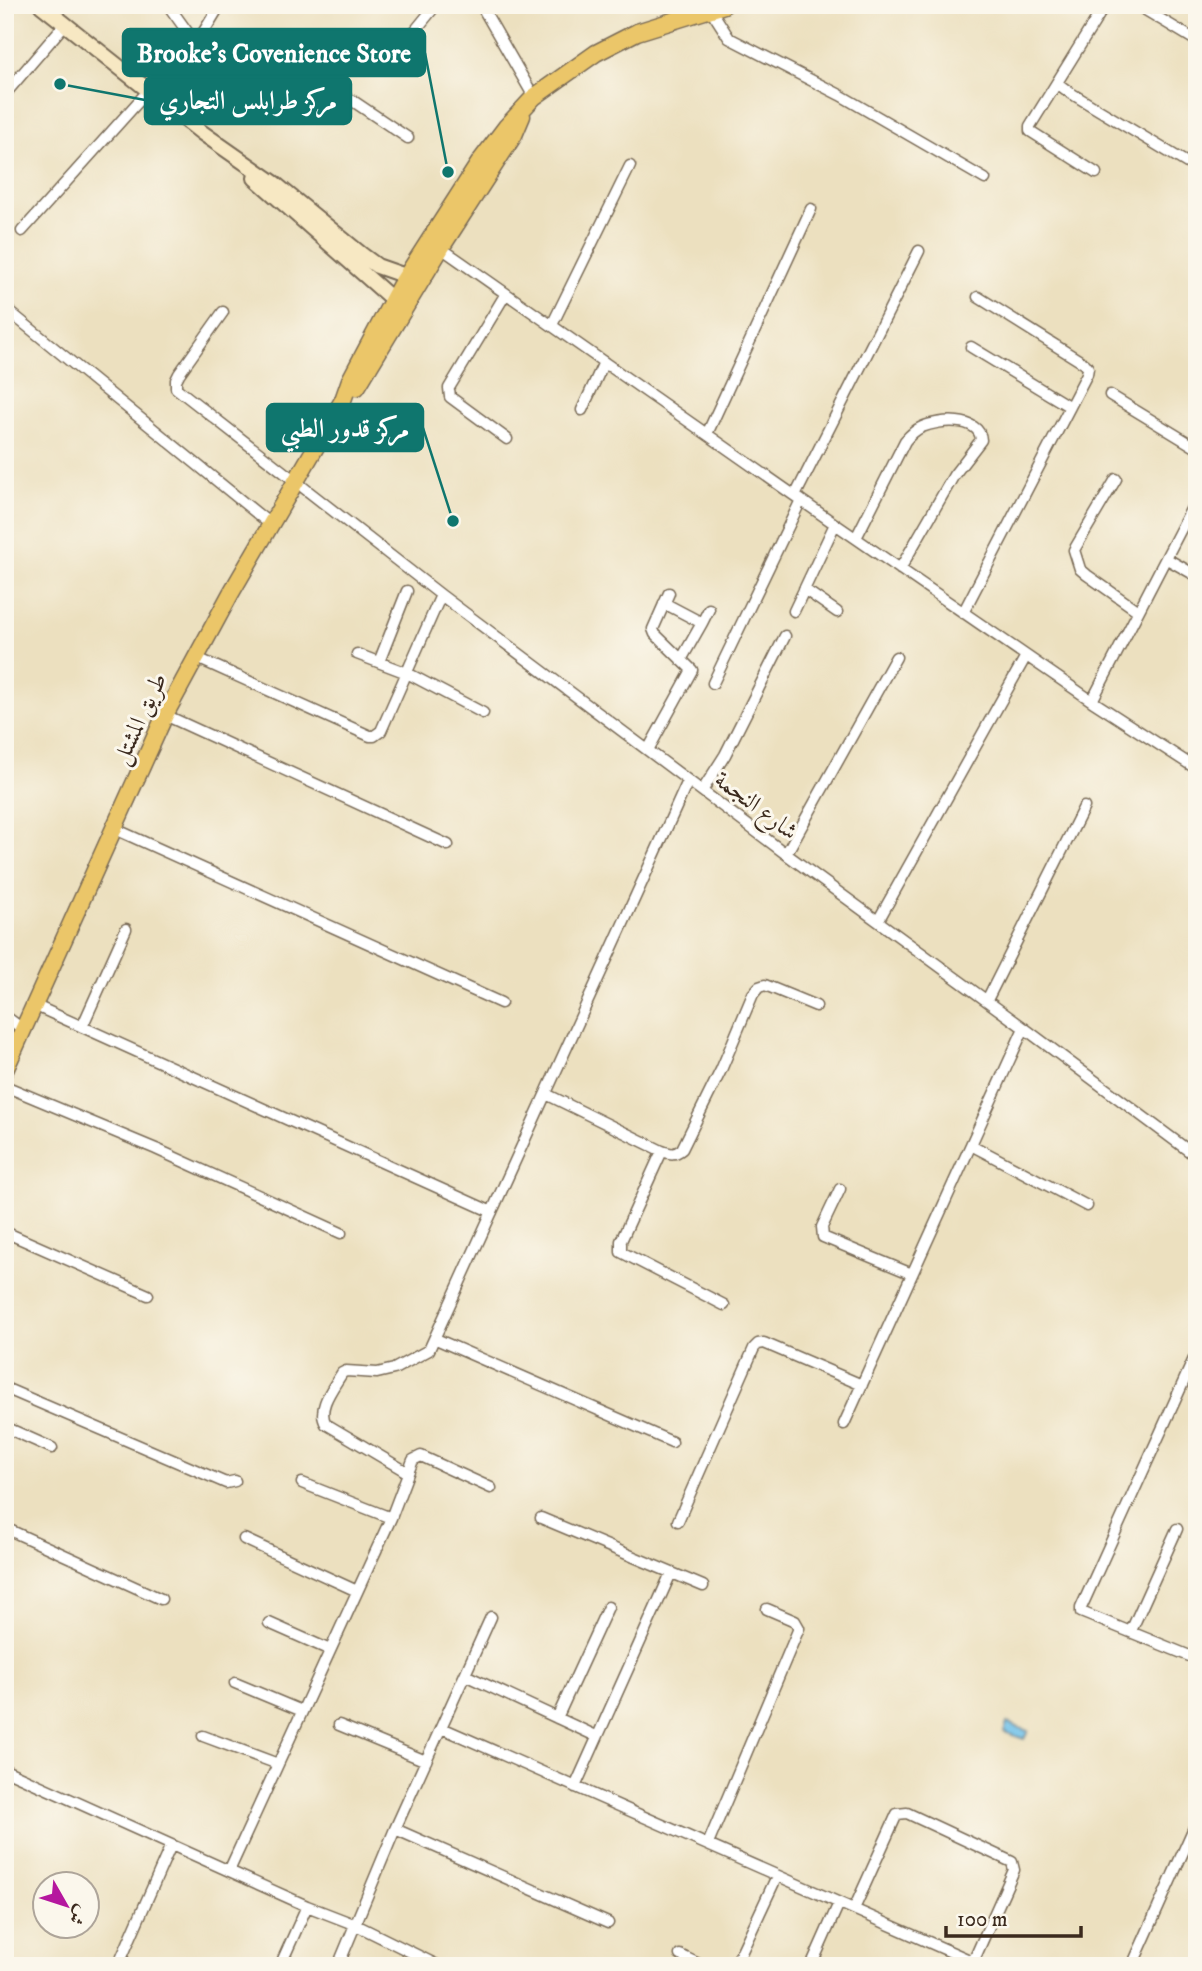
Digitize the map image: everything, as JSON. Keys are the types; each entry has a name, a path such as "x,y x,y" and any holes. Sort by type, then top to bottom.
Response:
{"main road":[{"path":"41,5 161,102 274,183 362,255 377,266 414,279"},
{"name":"طريق المشتل","path":"5,1070 165,715 195,657 343,400 357,388 398,305 481,160 506,127 530,103 596,53 637,32 718,8"},
{"name":"طريق المشتل","path":"414,279 441,248 514,135 530,103"},
{"path":"226,151 302,222 398,305"}],"street":[{"path":"168,5 196,44 201,61 237,89 244,92 262,86 288,69 353,101 408,138"},
{"path":"161,102 219,5"},
{"path":"405,43 436,5"},
{"path":"481,5 530,103"},
{"path":"1096,173 1031,131 1030,126 1105,5"},
{"path":"1137,5 1197,41"},
{"path":"718,8 729,38 840,95 985,178"},
{"path":"5,94 65,24"},
{"path":"1057,83 1197,169"},
{"path":"22,231 148,90"},
{"path":"552,325 630,166"},
{"path":"707,434 811,209"},
{"path":"441,248 963,613 1197,769"},
{"path":"713,683 798,498 919,251"},
{"path":"506,295 449,391 450,397 507,439"},
{"path":"963,613 1088,368 1085,363 978,297"},
{"path":"5,308 270,524"},
{"name":"شارع النجمة","path":"223,312 179,374 176,387 441,595 1197,1157"},
{"path":"971,346 1070,407"},
{"path":"582,410 604,362"},
{"path":"1110,395 1197,448"},
{"path":"856,538 911,434 923,426 936,423 965,423 976,428 981,440 954,475 900,569"},
{"path":"1116,479 1074,550 1080,569 1138,611"},
{"path":"1092,701 1197,498"},
{"path":"794,611 835,524"},
{"path":"1167,559 1197,576"},
{"path":"804,589 838,612"},
{"path":"379,662 407,591"},
{"path":"195,657 374,736 381,732 441,595"},
{"path":"648,750 692,670 653,629 667,598 702,623"},
{"path":"681,660 709,609"},
{"path":"702,791 725,755 785,636"},
{"path":"357,654 407,673 483,713"},
{"path":"878,921 1026,656"},
{"path":"786,854 896,657"},
{"path":"165,715 448,845"},
{"path":"407,1472 326,1423 322,1412 342,1373 377,1373 394,1369 429,1350 436,1339 688,781"},
{"path":"988,1000 1084,807"},
{"path":"115,829 501,1003"},
{"path":"82,1027 126,929"},
{"path":"546,1094 671,1154 682,1149 721,1070 753,994 759,987 765,985 816,1006"},
{"path":"36,1006 492,1212"},
{"path":"5,1016 24,1030"},
{"path":"844,1424 1024,1028"},
{"path":"5,1086 156,1149 341,1233"},
{"path":"971,1144 1087,1206"},
{"path":"662,1151 621,1241 621,1252 724,1305"},
{"path":"840,1189 822,1227 823,1237 912,1274"},
{"path":"5,1232 148,1295"},
{"path":"436,1339 672,1442"},
{"path":"678,1521 758,1344 764,1343 862,1385"},
{"path":"1197,1352 1081,1608 1086,1614 1197,1660"},
{"path":"5,1388 226,1483 235,1481"},
{"path":"5,1427 51,1448"},
{"path":"229,1871 391,1518 413,1460 421,1456 491,1488"},
{"path":"302,1483 391,1518"},
{"path":"541,1518 703,1586"},
{"path":"5,1528 161,1599"},
{"path":"1131,1631 1177,1529"},
{"path":"244,1539 357,1591"},
{"path":"575,1787 671,1573"},
{"path":"557,1718 608,1607"},
{"path":"708,1844 799,1628 794,1621 767,1609"},
{"path":"338,1966 395,1829 491,1617"},
{"path":"269,1623 330,1650"},
{"path":"465,1675 596,1737"},
{"path":"235,1683 302,1711"},
{"path":"339,1725 426,1761"},
{"path":"442,1728 978,1964 1014,1870 1012,1863 907,1813 897,1814 854,1909"},
{"path":"203,1737 278,1764"},
{"path":"5,1770 307,1906 356,1925 439,1966"},
{"path":"1132,1966 1197,1822"},
{"path":"395,1829 608,1923"},
{"path":"118,1966 171,1845"},
{"path":"735,1966 777,1876"},
{"path":"811,1966 839,1903"},
{"path":"280,1966 307,1906"},
{"path":"680,1955 703,1966"}],"water":[{"path":"1007,1723 1028,1731 1024,1739 1004,1732"}],"place":[{"name":"مركز طرابلس التجاري","path":"60,84"},
{"name":"Brooke's Covenience Store","path":"448,172"},
{"name":"مركز قدور الطبي","path":"453,521"}]}
